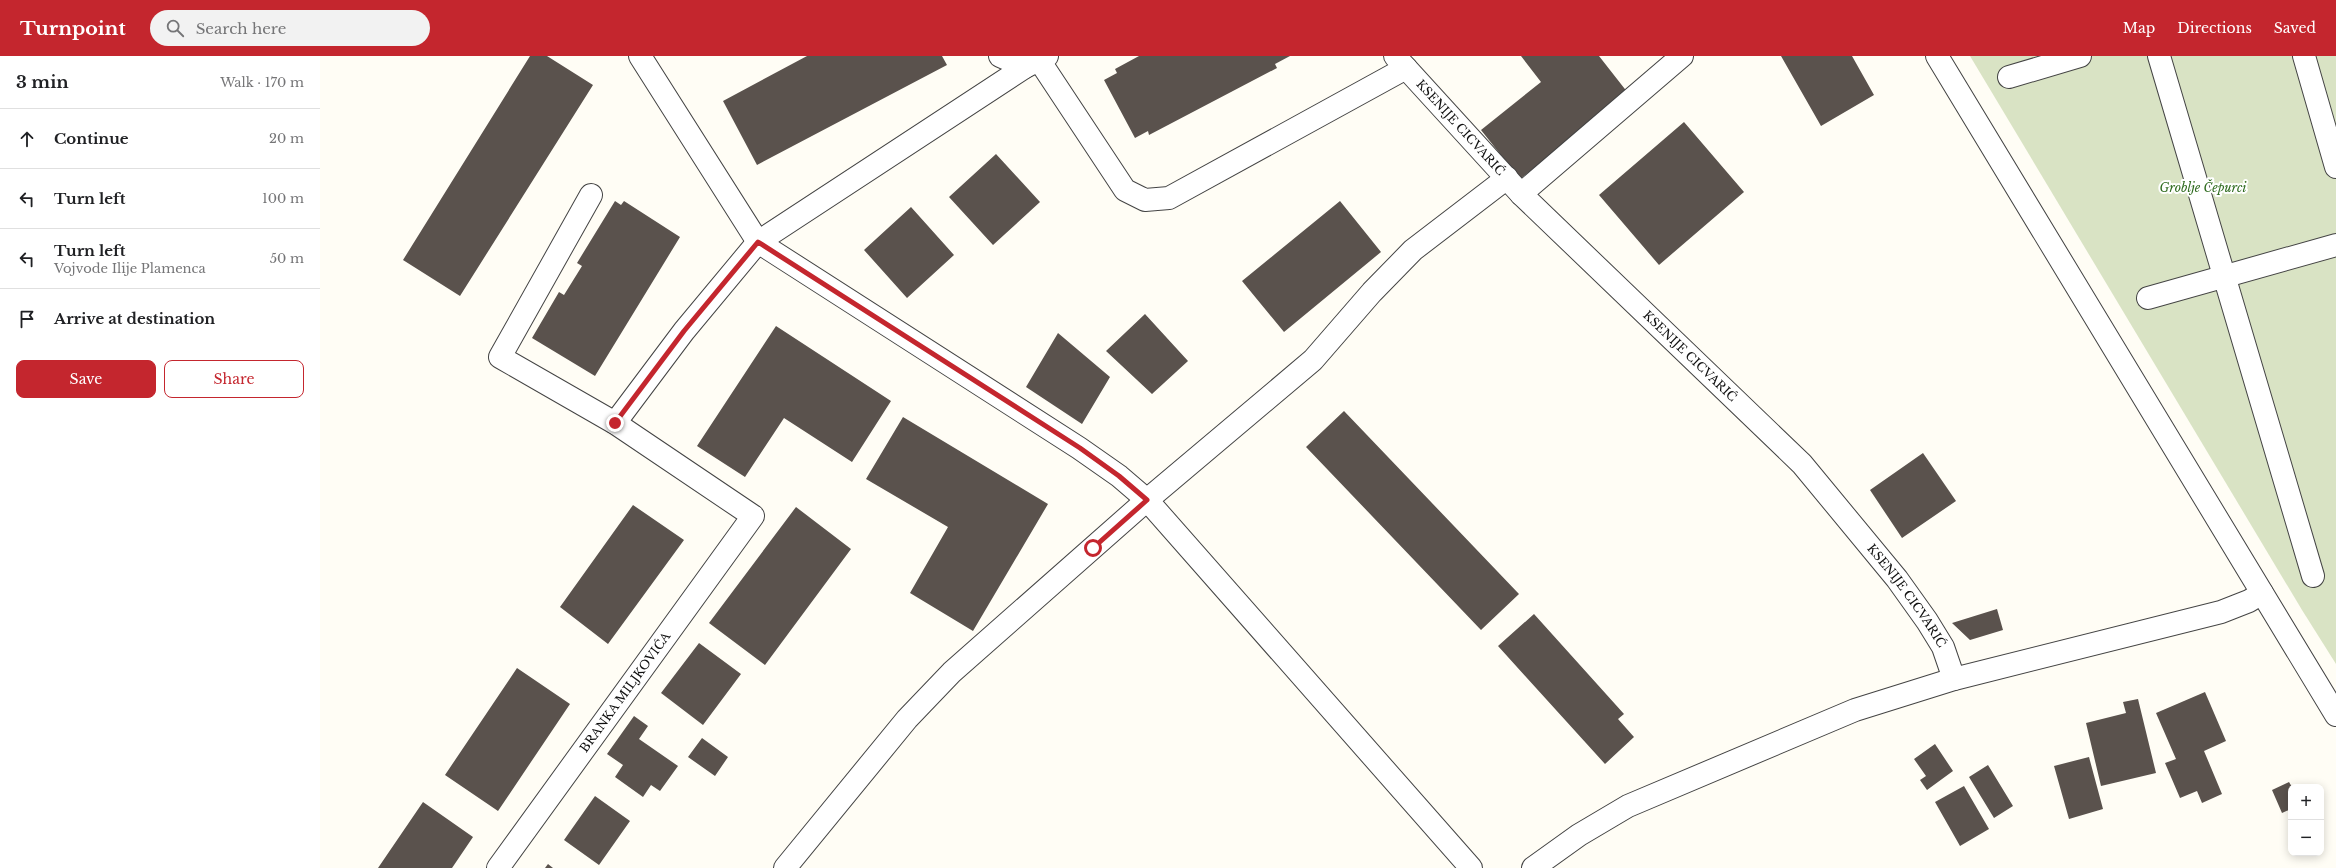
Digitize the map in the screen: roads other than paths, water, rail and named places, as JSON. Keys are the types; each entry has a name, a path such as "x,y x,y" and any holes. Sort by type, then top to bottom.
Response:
{"street":[{"path":"640,56 758,242 1080,448 1119,476 1147,500 1471,868"},
{"path":"1000,56 1037,61 1125,190 1145,200 1169,198 1401,62"},
{"path":"785,868 902,724 932,691 1147,500 1313,360 1372,292 1413,250 1514,186 1682,56"},
{"path":"1937,56 2336,715"},
{"path":"2009,77 2080,56"},
{"path":"2159,56 2313,576"},
{"path":"2304,56 2336,167"},
{"path":"591,196 500,357 615,423 684,331 758,242 1037,61"},
{"name":"KSENIJE CICVARIĆ","path":"1401,62 1514,186 1802,464 1897,579 1943,648 1954,679"},
{"path":"2148,298 2336,245"},
{"name":"BRANKA MILJKOVIĆA","path":"498,868 753,516 615,423"},
{"path":"1534,868 1580,835 1628,806 1855,710 1954,679 2221,612 2249,601 2262,593"}],"park label":[{"name":"Groblje Čepurci","path":"2203,188"}]}
